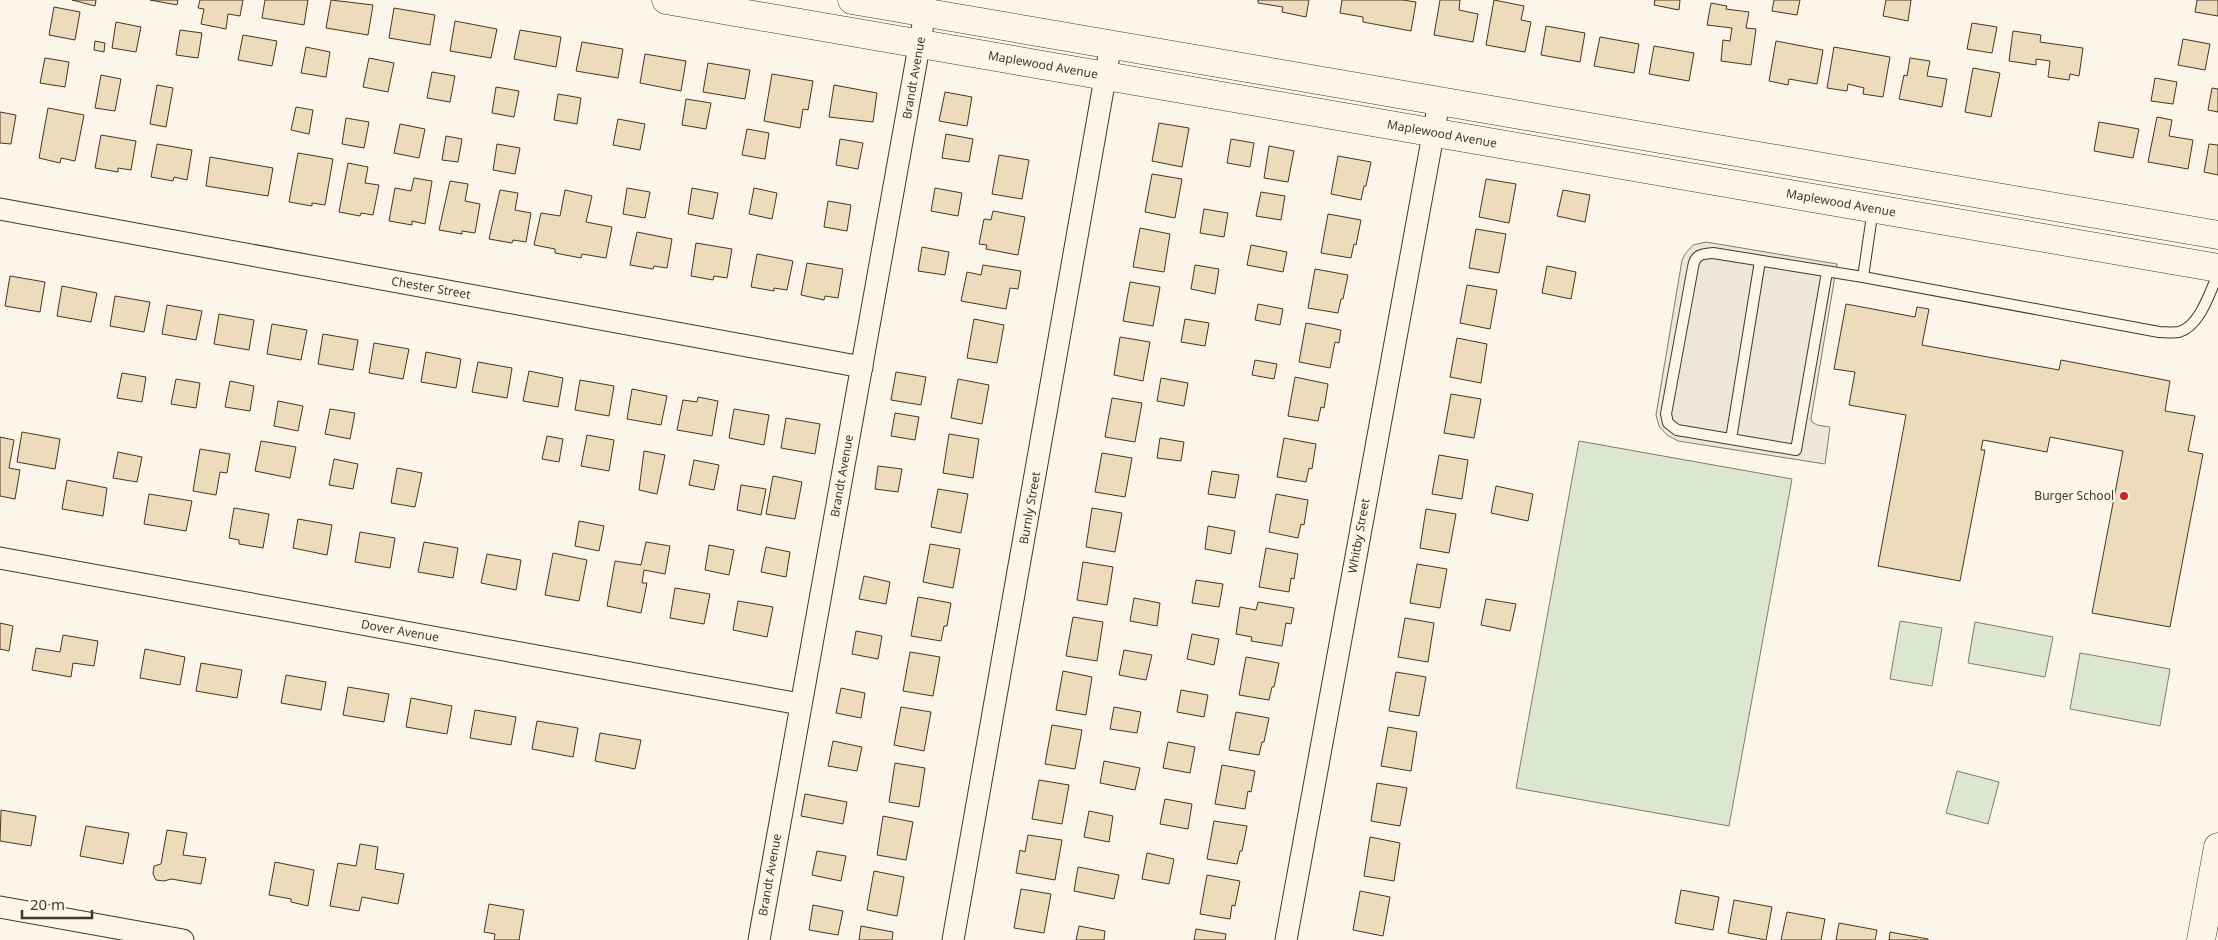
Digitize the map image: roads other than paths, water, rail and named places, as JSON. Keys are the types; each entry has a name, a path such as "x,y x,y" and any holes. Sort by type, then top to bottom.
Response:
{"street":[{"name":"Maplewood Avenue","path":"666,0 2218,268"},
{"path":"852,0 2218,235"},
{"name":"Brandt Avenue","path":"759,940 926,13"},
{"name":"Burnly Street","path":"953,940 1112,44"},
{"name":"Whitby Street","path":"1286,940 1439,102"},
{"name":"Chester Street","path":"0,209 862,368"},
{"path":"2141,254 2147,223"},
{"name":"Dover Avenue","path":"0,558 800,704"},
{"path":"2202,940 2218,848"},
{"path":"0,907 183,940"}],"lane":[{"path":"1862,277 1873,208"},
{"path":"1827,272 1796,450 1676,430 1668,423 1666,414 1694,260 1701,254 1714,253 1862,277 2159,332 2178,332 2188,328 2195,319 2218,274"},
{"path":"1731,439 1760,261"}],"place":[{"name":"Burger School","path":"2124,496"}]}
